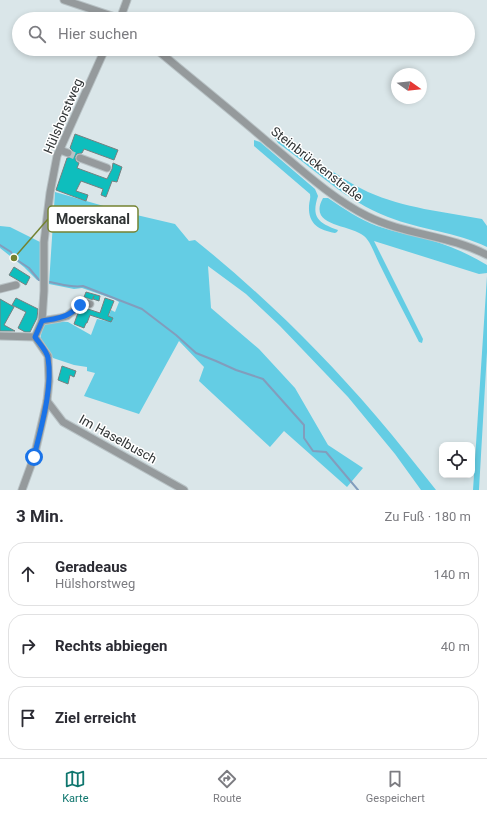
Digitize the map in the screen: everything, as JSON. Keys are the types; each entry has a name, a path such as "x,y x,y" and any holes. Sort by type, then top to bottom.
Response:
{"street":[{"path":"64,0 100,12"},
{"path":"122,12 127,0"},
{"name":"Hülshorstweg","path":"35,337 42,321 44,291 44,242 50,193 57,156 102,56"},
{"name":"Steinbrückenstraße","path":"164,56 325,189 352,208 384,224 449,240 487,255"},
{"path":"60,150 68,153"},
{"path":"80,158 107,168"},
{"path":"0,289 16,285"},
{"path":"42,321 67,316 84,302 90,304"},
{"path":"0,336 35,337 48,356 46,402 34,457 22,490"},
{"name":"Im Haselbusch","path":"46,402 63,422 184,490"}],"shaded area":[{"path":"278,131 333,172 368,192 410,206 482,219 487,226 487,247 451,234 413,225 388,217 358,202 331,184 278,143 275,138"},
{"path":"254,140 260,142 315,189 318,196 315,209 318,218 325,225 338,230 337,232 335,233 324,230 316,226 309,212 310,194 254,146"},
{"path":"55,192 128,213 175,224 189,241 195,240 219,260 267,302 312,346 376,416 436,490 421,490 395,454 348,397 280,326 246,294 208,266 211,308 259,349 295,388 328,445 363,468 347,487 284,431 270,447 199,381 204,367 179,341 139,414 84,396 95,373 87,371 87,367 74,365 53,358 40,340 44,320 68,322 91,335 97,319 107,321 111,310 115,312 119,302 82,288 74,289 49,284"},
{"path":"323,198 328,198 358,217 377,226 430,240 466,254 487,265 487,273 479,274 374,241 423,339 422,343 419,342 369,242 358,232 325,220 321,214 320,207"},
{"path":"0,226 10,227 42,243 43,282 37,280 24,267 0,248"},
{"path":"487,276 487,352 479,490 473,490 475,478"}],"building":[{"path":"75,134 118,150 114,160 84,149 82,153 77,154 75,157 76,161 79,163 77,168 107,179 113,163 122,167 117,182 112,181 106,197 101,195 103,189 81,181 76,191 88,195 86,201 56,190 67,158 71,157 73,154 70,148"},
{"path":"14,267 30,277 26,285 9,275"},
{"path":"86,292 100,296 99,301 93,299 94,296 92,300 84,297"},
{"path":"16,298 38,309 37,318 30,332 25,332 18,328 26,312 12,305"},
{"path":"105,298 114,301 108,316 113,318 111,322 90,315 84,328 74,324 78,313 85,308 100,313"},
{"path":"0,299 14,307 4,325 15,331 0,331"},
{"path":"62,366 76,371 74,377 70,375 68,384 58,380"}],"waterway":[{"path":"0,245 11,252 14,258 29,268 39,280 43,281"},
{"path":"50,282 71,286 83,286 142,309 176,335 196,353 236,370 263,379 304,425 304,438 313,451 326,452 358,490"}],"tunnel":[{"path":"68,153 80,158"}],"place":[{"name":"Moerskanal","path":"14,258"}],"route":[{"path":"34,457 46,402 48,382 48,356 35,337 42,321 67,316 80,305"}]}
